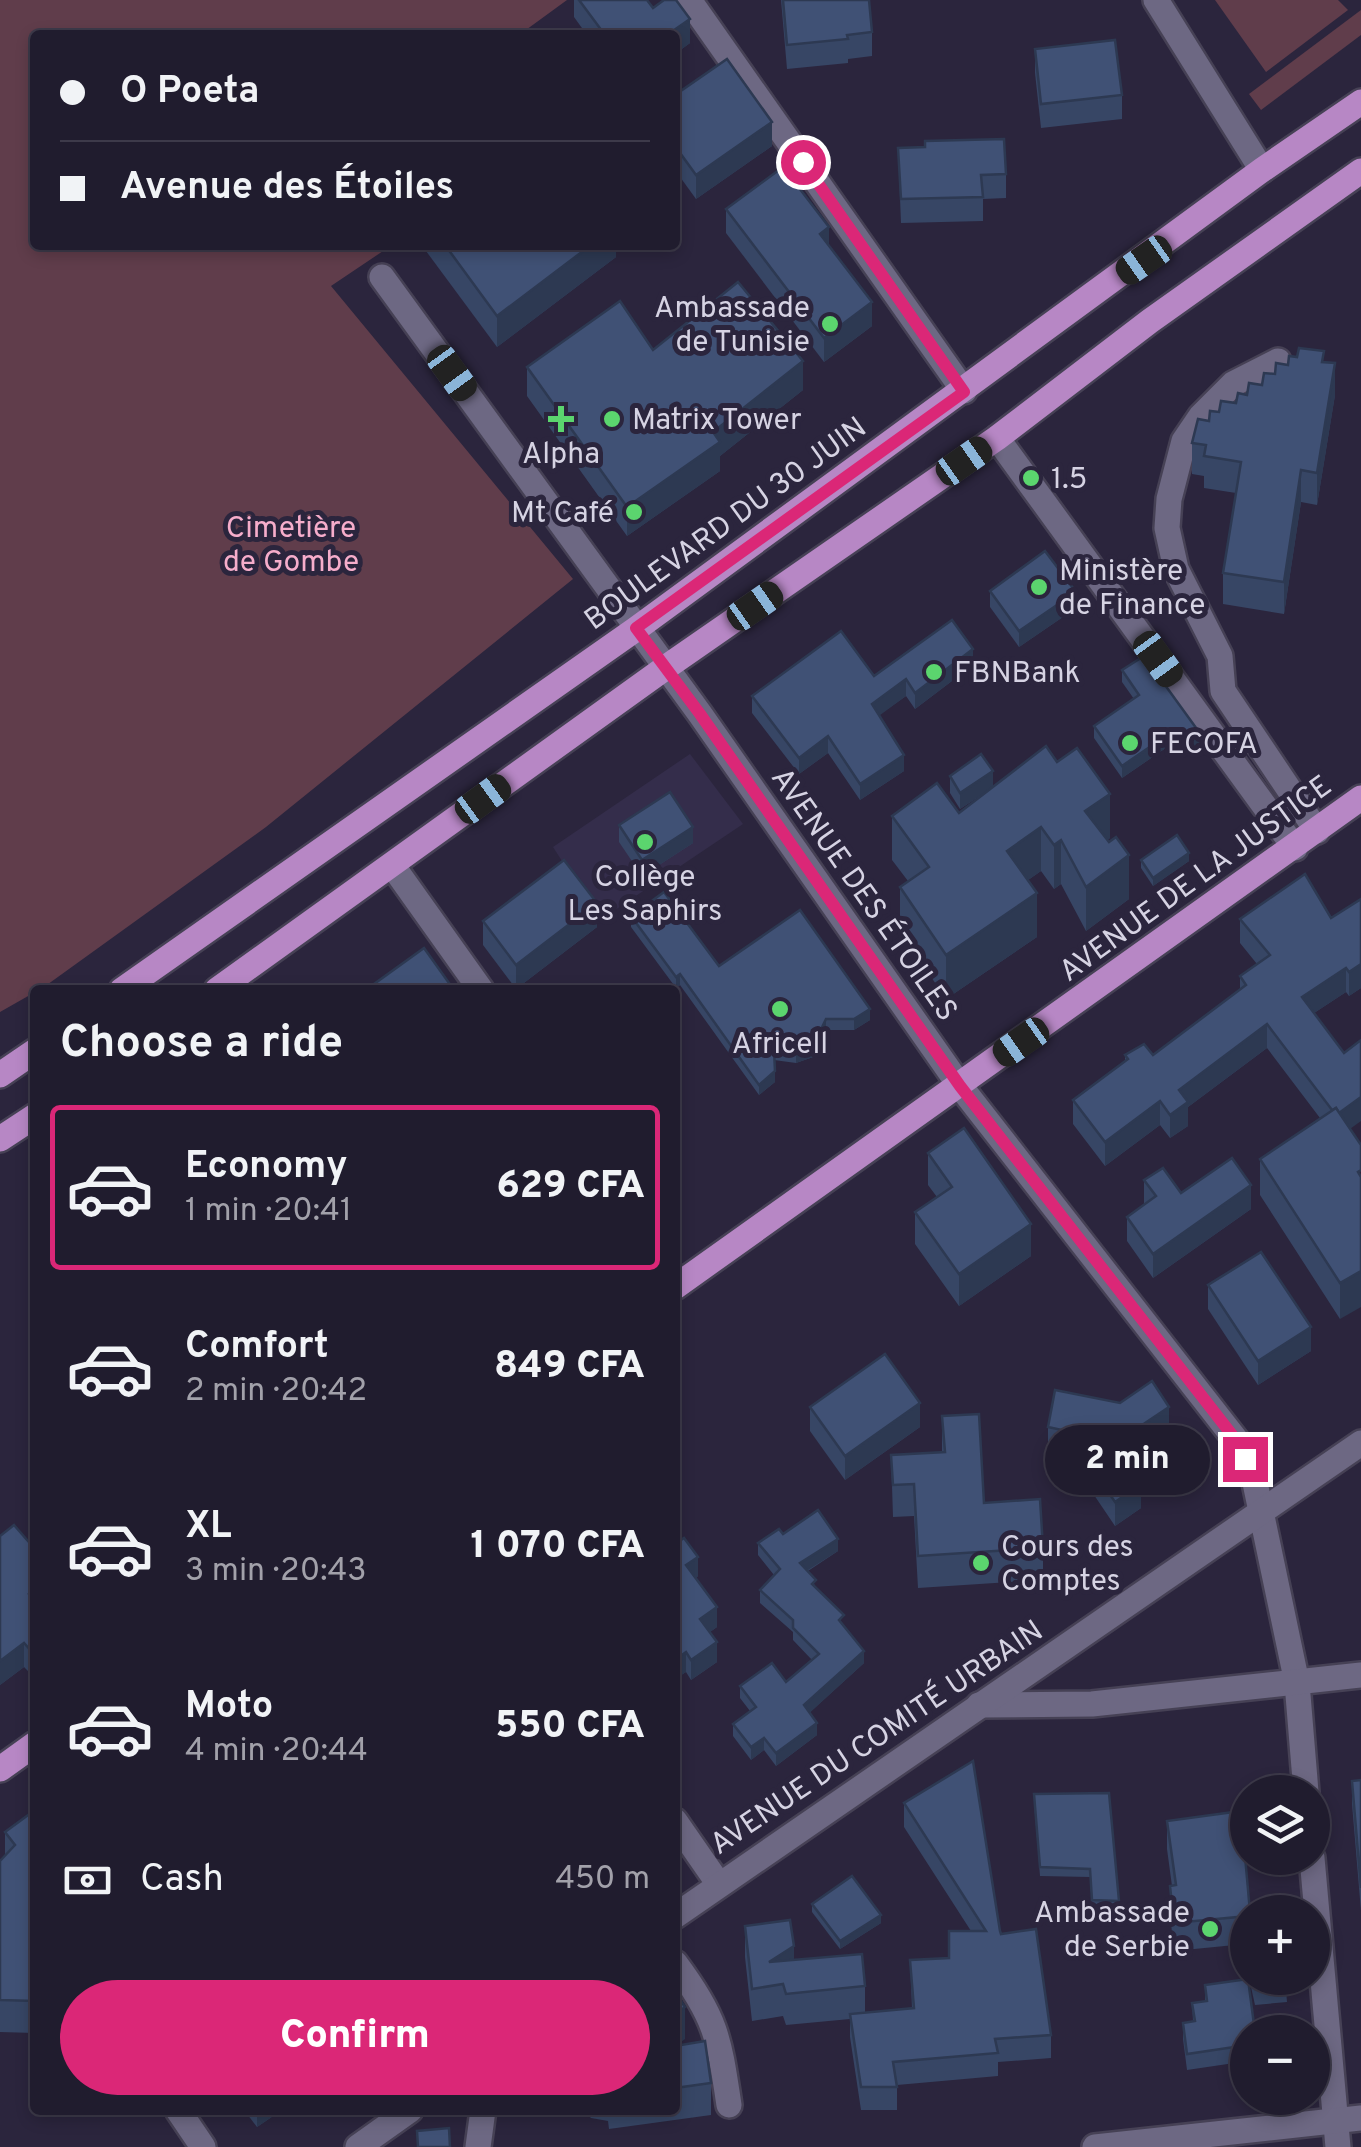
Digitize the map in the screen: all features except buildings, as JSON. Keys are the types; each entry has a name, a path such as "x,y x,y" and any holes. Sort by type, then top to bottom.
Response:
{"main road":[{"name":"BOULEVARD DU 30 JUIN","path":"129,985 636,628 964,392 1262,170 1361,102"},
{"path":"1113,281 1361,110"},
{"path":"224,985 665,668 998,438 1150,321 1361,168"},
{"name":"AVENUE DE LA JUSTICE","path":"680,1283 1361,798"},
{"path":"0,1076 30,1055"},
{"path":"0,1138 30,1119"},
{"path":"0,1769 30,1748"}],"street":[{"path":"689,0 964,392"},
{"path":"1156,0 1262,170"},
{"name":"AVENUE DES ÉTOILES","path":"382,277 960,1086 1236,1440 1254,1478 1297,1683 1305,1775"},
{"path":"1278,361 1233,384 1184,441 1172,484 1167,528 1176,568 1220,656 1223,691 1317,832"},
{"path":"998,438 1295,848"},
{"path":"392,865 476,985"},
{"name":"AVENUE DU COMITÉ URBAIN","path":"680,1912 1361,1443"},
{"path":"980,1705 1092,1704 1361,1674"},
{"path":"680,1828 718,1883"},
{"path":"1314,1875 1348,2119 1338,2147"},
{"path":"680,1971 714,2023 729,2106"},
{"path":"181,2115 203,2147"},
{"path":"358,2147 393,2137 407,2115"},
{"path":"478,2147 482,2115"},
{"path":"1094,2147 1348,2119"}],"shaded area":[{"path":"690,754 743,824 600,920 553,847"}],"green space":[{"name":"Cimetière de Gombe","path":"0,0 567,0 526,30 30,30 30,250 385,250 331,286 573,579 266,827 47,985 30,985 30,995 0,1012"},
{"path":"1215,0 1338,0 1348,10 1266,72"},
{"path":"1361,10 1361,35 1261,110 1249,94"}],"place":[{"name":"Ambassade de Tunisie","path":"830,324"},
{"name":"Alpha","path":"561,419"},
{"name":"Matrix Tower","path":"612,419"},
{"name":"1.5","path":"1031,478"},
{"name":"Mt Café","path":"634,512"},
{"name":"Ministère de Finance","path":"1039,587"},
{"name":"FBNBank","path":"934,672"},
{"name":"FECOFA","path":"1130,743"},
{"name":"Collège Les Saphirs","path":"645,842"},
{"name":"Africell","path":"780,1009"},
{"name":"Cours des Comptes","path":"981,1563"},
{"name":"Ambassade de Serbie","path":"1210,1929"}],"route":[{"path":"803,162 964,392 636,628 960,1086 1236,1440 1245,1459"}]}
